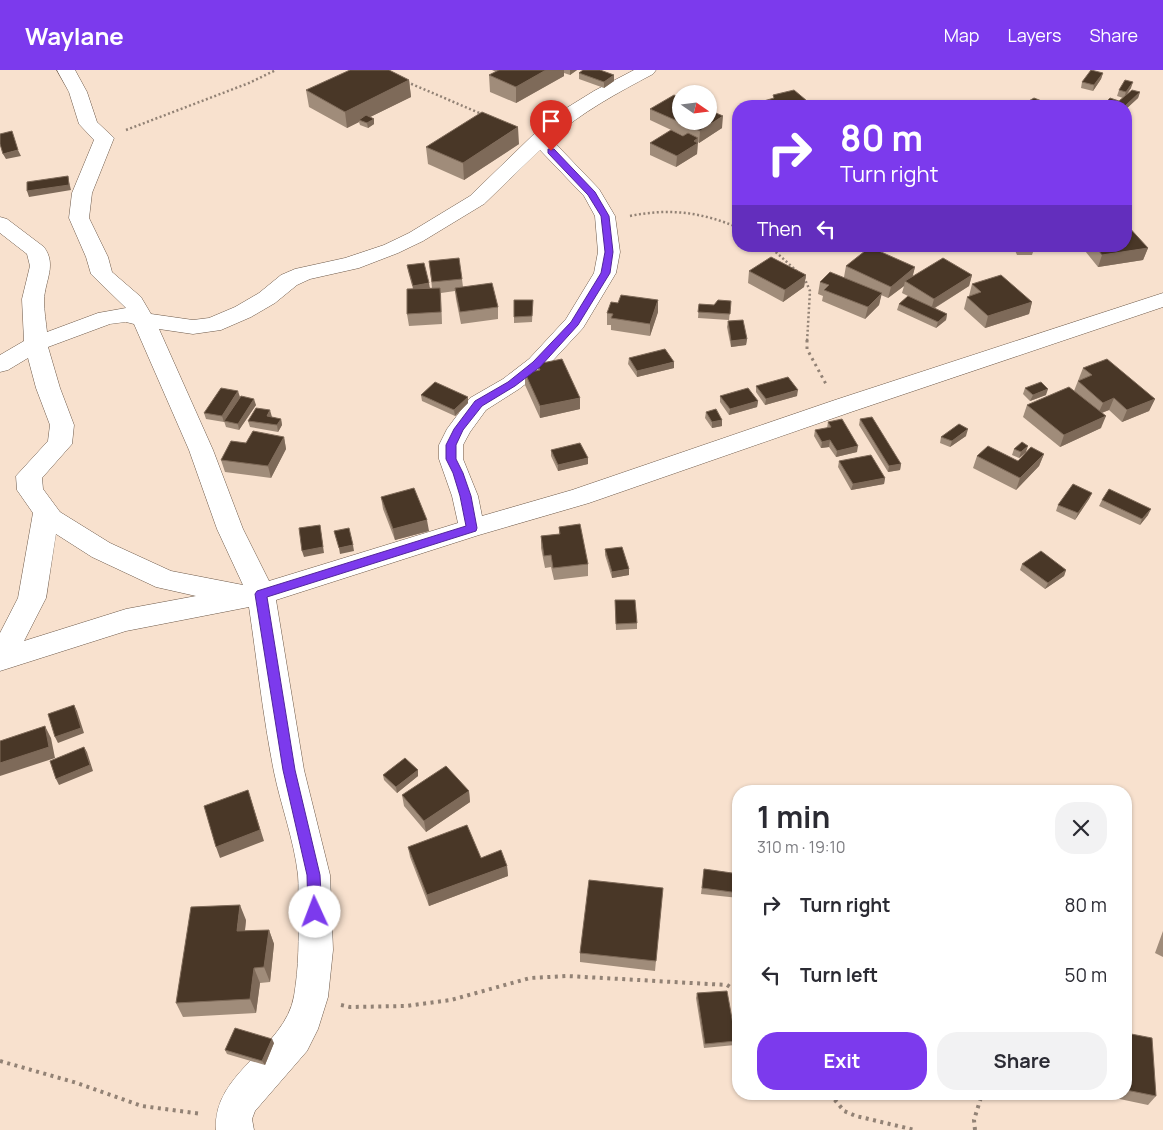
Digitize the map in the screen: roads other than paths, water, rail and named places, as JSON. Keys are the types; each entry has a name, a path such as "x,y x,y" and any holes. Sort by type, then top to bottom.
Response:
{"street":[{"path":"66,70 79,94 82,111 92,130 104,138 82,193 79,218 97,257 102,274 133,302 143,318 201,450 256,596 289,770 314,875 316,950 312,997 306,1017 294,1039 252,1084 241,1100 235,1124"},
{"path":"0,365 36,344 106,318 126,315 171,325 193,327 213,324 244,312 267,298 289,280 303,274 351,264 391,249 416,237 477,200 540,139 567,116 600,95 647,70"},
{"path":"472,528 458,473 451,459 451,445 459,429 478,404 511,384 537,364 575,323 606,273 609,252 605,216 592,193 540,139"},
{"path":"0,223 36,251 41,266 33,300 36,344 48,388 62,425 60,444 29,476 30,490 51,519 101,550 166,580 256,596"},
{"path":"1,659 126,620 256,596 472,528 580,497 843,406 1163,300"},
{"path":"1,659 32,598 46,512"}]}
